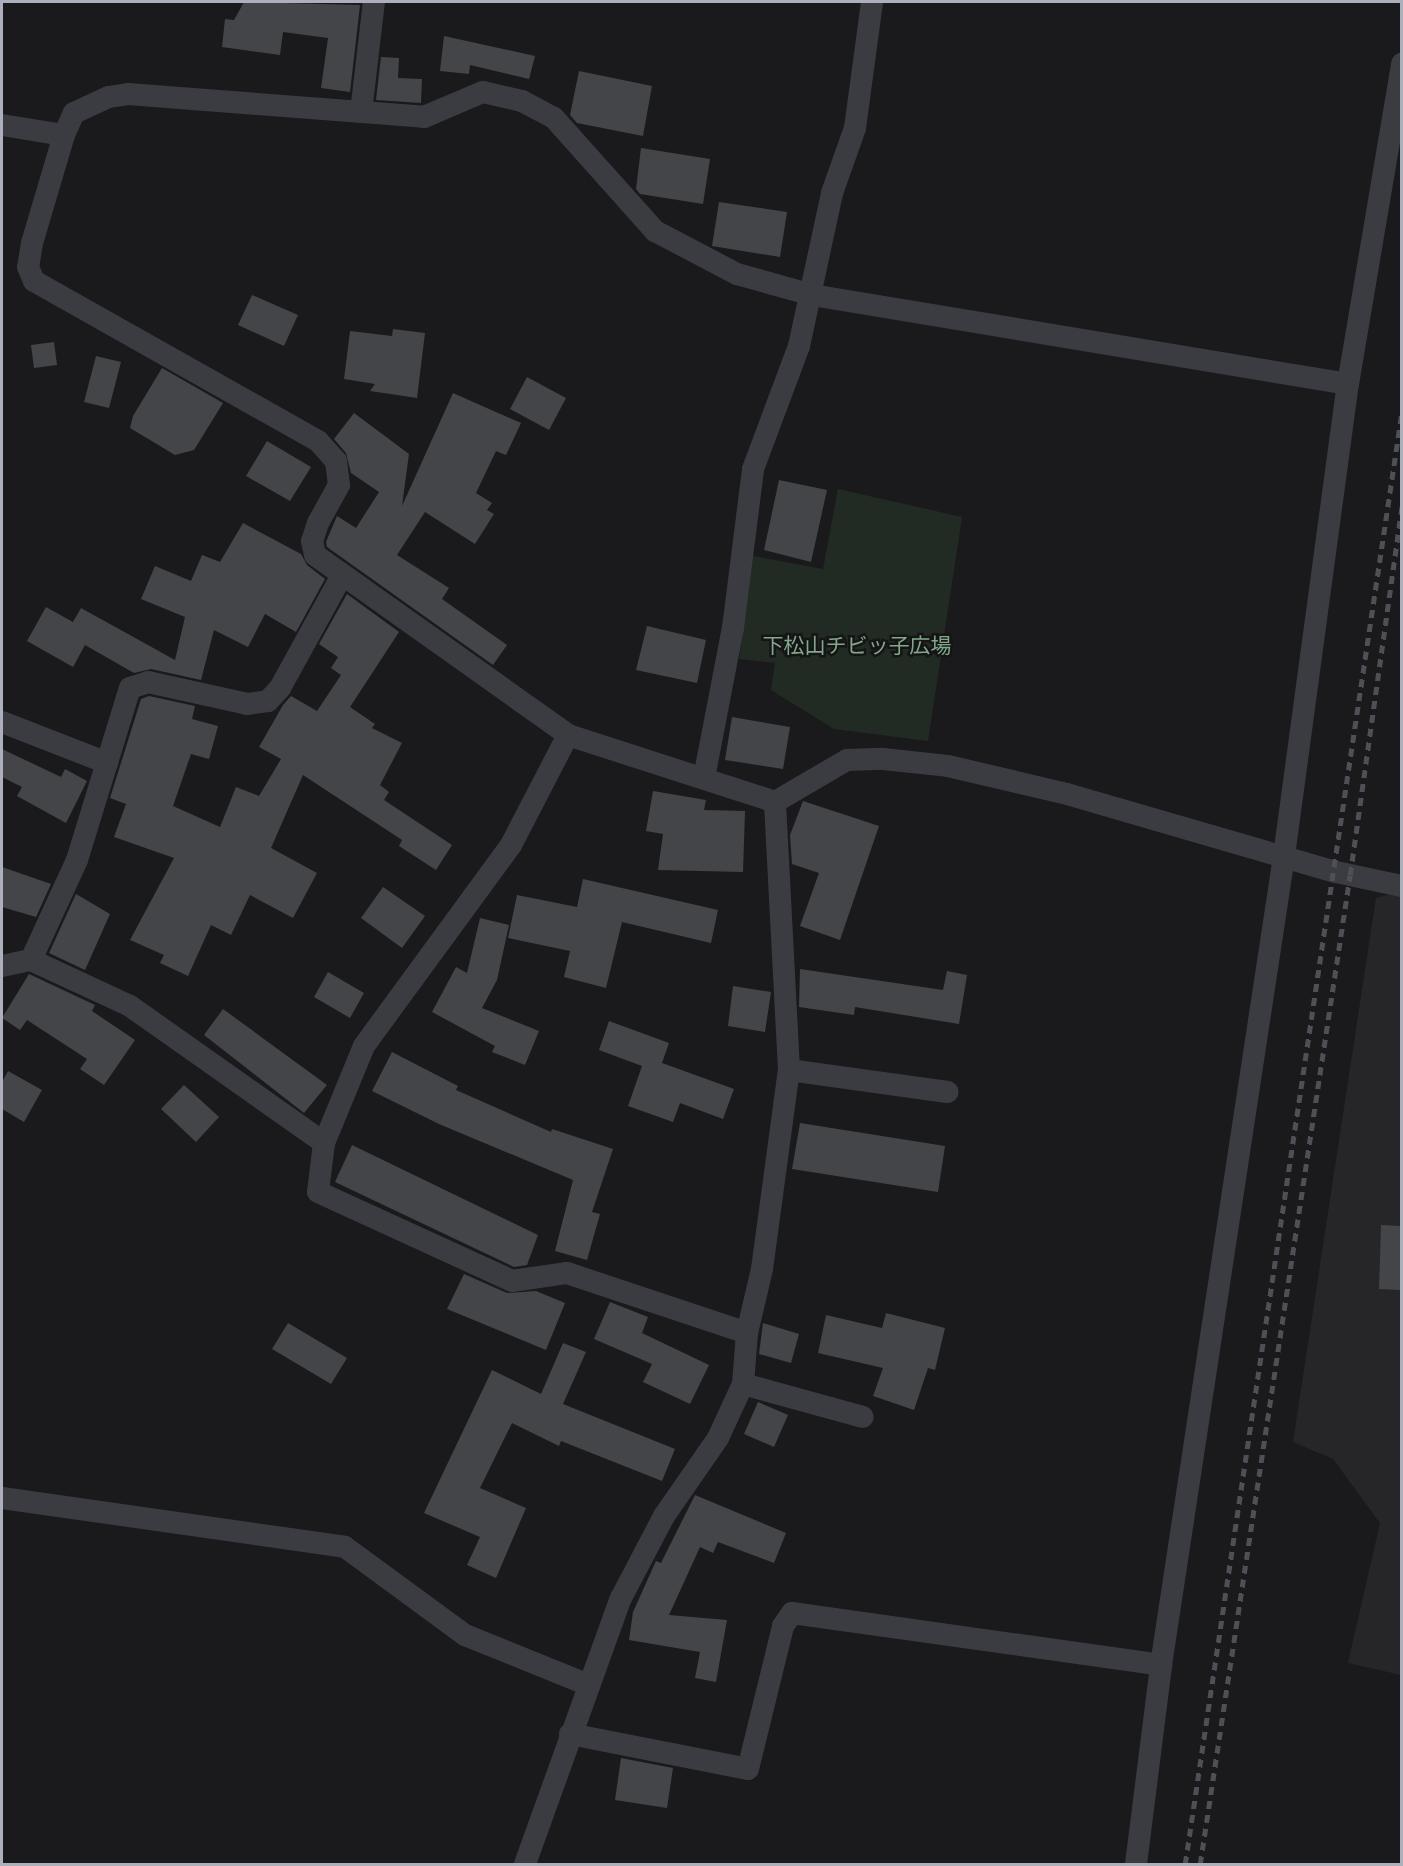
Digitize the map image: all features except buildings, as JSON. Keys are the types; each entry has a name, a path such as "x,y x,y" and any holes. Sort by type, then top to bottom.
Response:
{"street":[{"path":"361,112 374,2"},
{"path":"704,778 733,628 753,469 799,346 812,295 832,193 855,128 872,2"},
{"path":"1136,1864 1161,1665 1284,856 1348,384 1401,64"},
{"path":"1348,384 812,295 737,274 655,231 554,118 522,101 483,92 424,117 128,94 109,97 74,113 64,135 32,243 28,267 34,281 318,441 336,461 339,485 312,541 315,555 341,577 567,735 774,802 847,760 904,761 948,766 1067,794 1336,872 1401,885"},
{"path":"2,125 64,135"},
{"path":"31,960 77,860 130,688 136,684 148,682 247,704 268,700 280,688 341,577"},
{"path":"2,722 106,763"},
{"path":"567,735 511,845 364,1046 324,1143 318,1192 512,1281 567,1273 747,1333"},
{"path":"525,1864 570,1734 621,1598 664,1516 718,1438 743,1384 747,1333 762,1269 789,1070 774,802"},
{"path":"2,966 31,960 130,1006 324,1143"},
{"path":"789,1070 947,1092"},
{"path":"743,1384 863,1417"},
{"path":"2,1498 345,1547 465,1635 589,1686"},
{"path":"570,1734 748,1769 783,1626 792,1613 1161,1665"}],"shaded area":[{"path":"1401,891 1401,1675 1348,1663 1380,1523 1333,1459 1293,1442 1376,898"}],"green space":[{"name":"下松山チビッ子広場","path":"838,489 962,517 928,741 834,729 771,690 775,663 739,659 753,556 823,569"}],"railway":[{"path":"1185,1864 1402,411"},
{"path":"1200,1864 1350,875 1402,507"}]}
